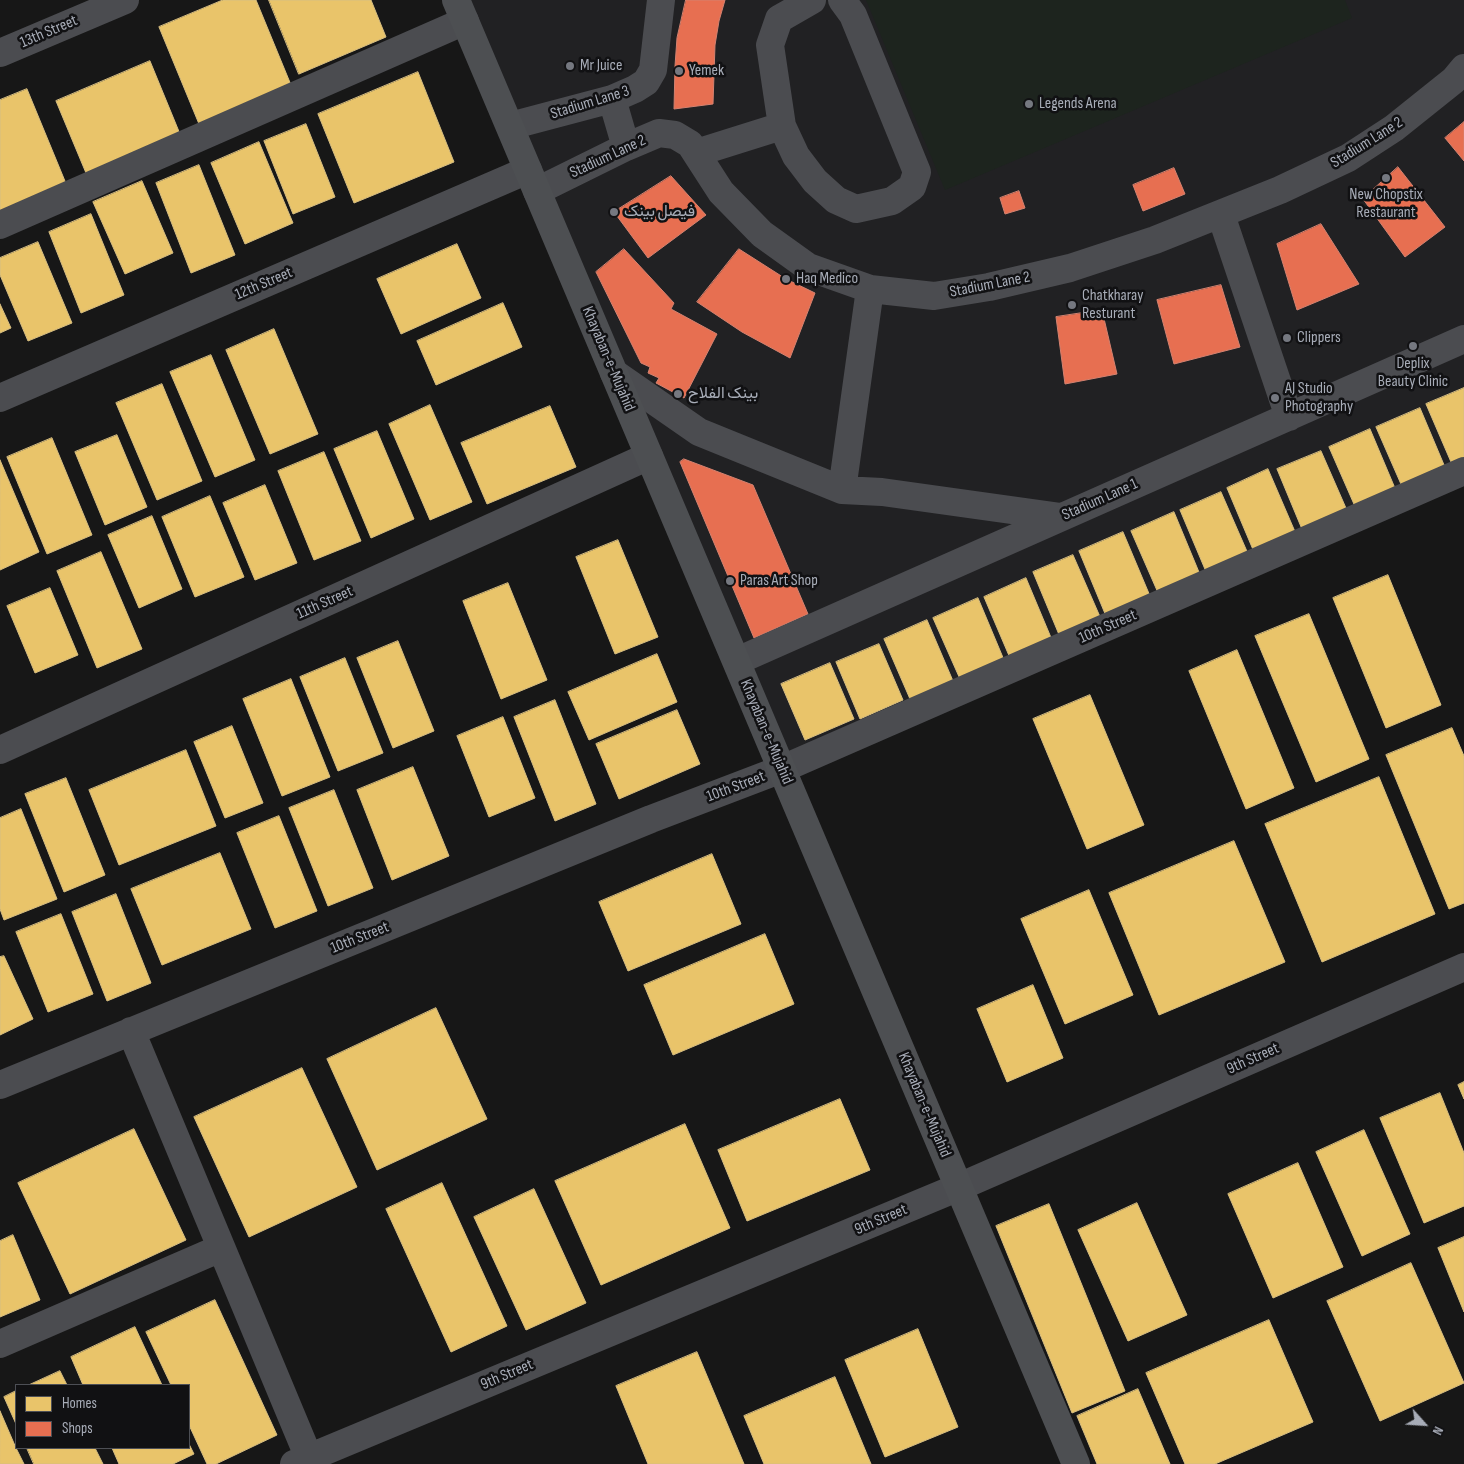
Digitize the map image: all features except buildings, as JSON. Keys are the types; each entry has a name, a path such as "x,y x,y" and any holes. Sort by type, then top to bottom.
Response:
{"main road":[{"name":"Khayaban-e-Mujahid","path":"459,6 1076,1464"}],"street":[{"name":"13th Street","path":"0,53 125,0"},
{"name":"Stadium Lane 3","path":"510,126 612,99 646,82 653,70 661,0"},
{"path":"812,0 779,19 770,45 782,126 796,156 815,181 836,200 856,209 892,201 912,187 917,172 853,15 842,0"},
{"path":"0,225 459,6"},
{"name":"Stadium Lane 2","path":"533,181 659,133 675,135 690,144 721,192 762,234 808,267 870,289 934,296 989,287 1070,268 1155,240 1280,190 1348,158 1394,128 1454,80 1464,68"},
{"path":"612,99 626,147"},
{"path":"696,153 782,126"},
{"name":"12th Street","path":"0,398 533,181"},
{"path":"1221,215 1289,417"},
{"path":"842,490 870,289"},
{"name":"Stadium Lane 1","path":"737,662 1464,339"},
{"path":"614,373 699,432 842,490 882,492 1061,517"},
{"name":"11th Street","path":"0,750 650,456"},
{"name":"10th Street","path":"0,1085 651,819 782,769 1464,471"},
{"name":"9th Street","path":"301,1461 959,1187 1464,967"},
{"path":"131,1031 221,1248 301,1461"},
{"path":"0,1344 221,1248"}],"shaded area":[{"path":"456,0 1464,0 1464,471 782,769"},
{"name":"Legends Arena","path":"866,0 1345,0 1352,18 945,190"}],"place":[{"name":"Mr Juice","path":"570,66"},
{"name":"Yemek","path":"679,71"},
{"name":"Legends Arena","path":"1029,104"},
{"name":"New Chopstix Restaurant","path":"1386,178"},
{"name":"فیصل بینک","path":"614,212"},
{"name":"Haq Medico","path":"786,279"},
{"name":"Chatkharay Resturant","path":"1072,305"},
{"name":"Clippers","path":"1287,338"},
{"name":"Deplix Beauty Clinic","path":"1413,346"},
{"name":"بینک الفلاح","path":"678,394"},
{"name":"AJ Studio Photography","path":"1275,398"},
{"name":"Paras Art Shop","path":"730,581"}]}
